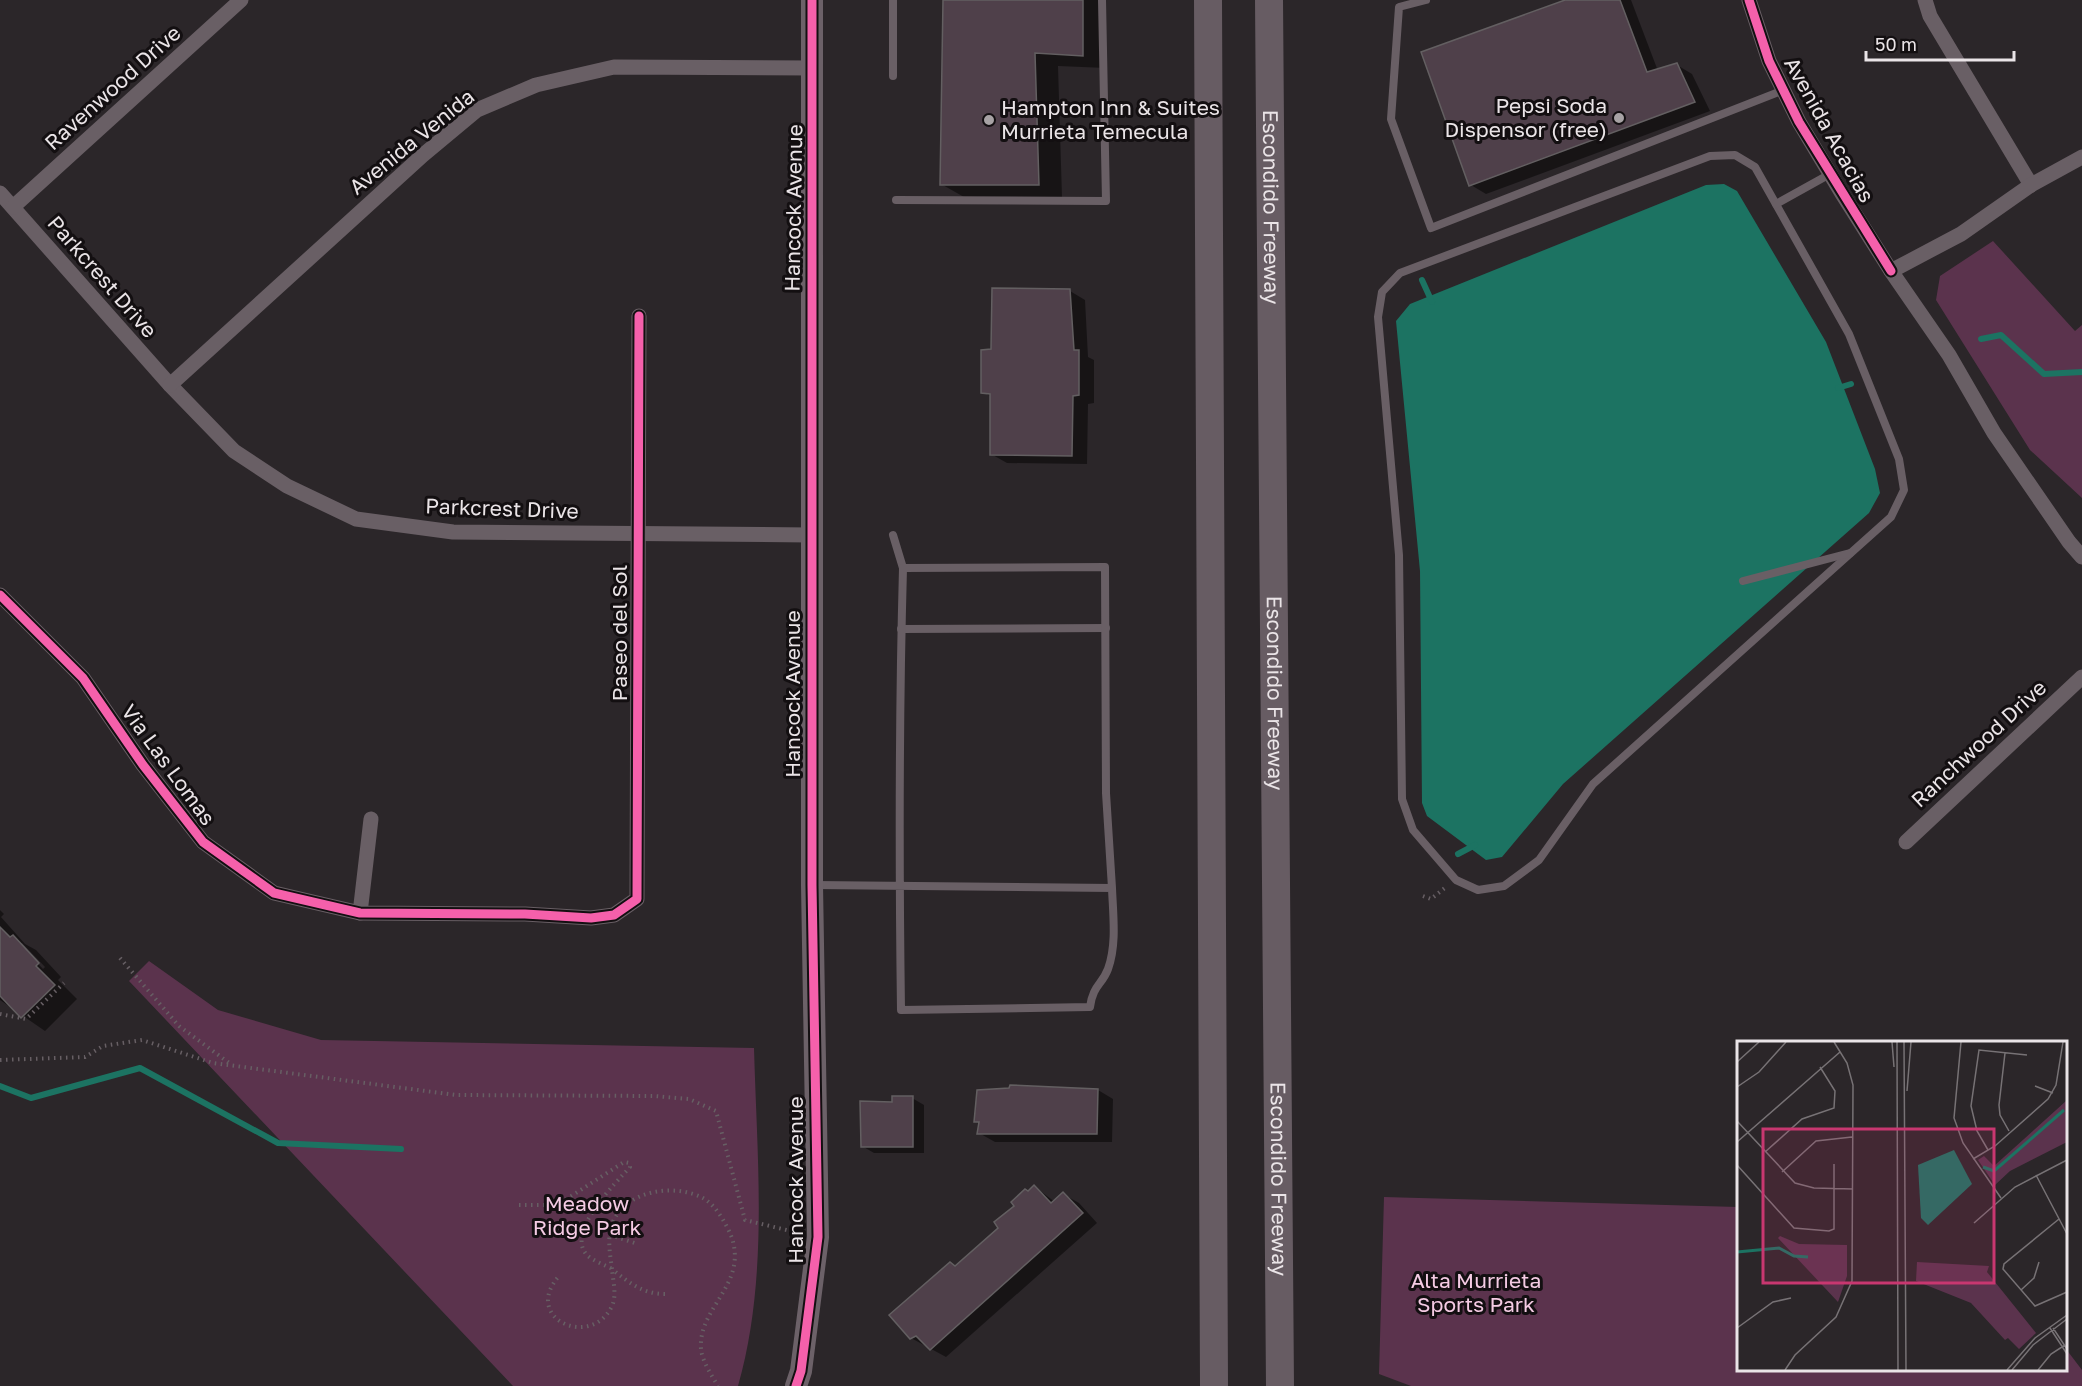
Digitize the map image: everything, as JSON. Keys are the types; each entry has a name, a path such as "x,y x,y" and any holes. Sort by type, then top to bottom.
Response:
{"highway":[{"path":"1208,0 1215,1386"},
{"name":"Escondido Freeway","path":"1269,0 1280,1386"}],"main road":[{"name":"Hancock Avenue","path":"796,1386 801,1371 818,1237 812,885 812,0"}],"street":[{"name":"Ravenwood Drive","path":"13,207 242,0"},
{"name":"Avenida Acacias","path":"1749,0 1769,61 1830,174 1891,272 1949,356 1994,434 2068,542 2082,556"},
{"path":"1925,0 1930,16 2031,185"},
{"name":"Avenida Venida","path":"170,385 423,155 477,110 536,85 614,67 813,68"},
{"path":"1891,272 1961,234 2031,185 2082,157"},
{"name":"Parkcrest Drive","path":"0,194 170,385 234,451 287,486 356,519 453,532 811,535"},
{"name":"Paseo del Sol","path":"591,918 614,915 637,898 639,316"},
{"name":"Via Las Lomas","path":"0,596 83,678 143,765 203,842 274,893 360,913 525,914 591,918"},
{"name":"Ranchwood Drive","path":"1906,842 2082,677"},
{"path":"360,913 371,819"}],"lane":[{"path":"893,0 893,76"},
{"path":"896,200 1106,201 1102,0"},
{"path":"1426,0 1400,4 1391,119 1431,228 1784,90"},
{"path":"1735,155 1755,167 1776,204 1849,334 1899,459 1904,490 1891,517 1593,784 1539,860 1504,886 1478,890 1456,880 1413,830 1402,799 1399,555 1378,317 1382,292 1400,273 1710,156 1735,155"},
{"path":"1776,204 1830,174"},
{"path":"893,535 903,568 899,886 901,1010 1090,1007 1093,991 1108,972 1114,948 1106,793 1105,567 903,568"},
{"path":"1743,581 1852,553"},
{"path":"901,629 1106,628"},
{"path":"812,885 1112,888"}],"path":[{"path":"1423,896 1431,898 1456,880"},
{"path":"120,958 179,1026 233,1066"},
{"path":"0,1014 26,1019 64,983"},
{"path":"0,1060 85,1057 103,1046 142,1040 213,1063 456,1095 654,1096 689,1100 716,1111 745,1220 818,1237"},
{"path":"519,1205 554,1205 562,1202 624,1162 628,1163 630,1167 596,1207 585,1224 581,1241 586,1254 612,1269 638,1289 652,1294 665,1294"},
{"path":"560,1275 548,1294 552,1315 566,1325 585,1327 606,1314 612,1305 614,1294 610,1235 612,1223 628,1202 653,1191 682,1192 704,1198 721,1216 732,1238 736,1262 728,1287 713,1310 703,1332 701,1350 718,1386"},
{"path":"610,1235 638,1244"}],"green space":[{"path":"1993,241 2075,331 2082,325 2082,498 2030,450 1936,300 1940,276"},
{"name":"Meadow Ridge Park","path":"149,961 218,1010 321,1040 754,1048 759,1218 757,1261 748,1345 738,1386 513,1386 129,981"},
{"name":"Alta Murrieta Sports Park","path":"1384,1197 1737,1207 1737,1371 2067,1371 2067,1350 2082,1370 2082,1386 1411,1386 1379,1374"}],"shaded area":[{"path":"1724,184 1737,191 1826,342 1875,469 1880,493 1869,513 1563,784 1502,857 1486,860 1427,816 1422,803 1420,571 1396,321 1410,304 1706,185"}],"building":[{"name":"Hampton Inn & Suites Murrieta Temecula","path":"943,0 1083,0 1083,56 1035,53 1039,185 940,185"},
{"path":"1565,0 1620,0 1647,72 1677,63 1695,102 1469,186 1421,52"},
{"path":"992,288 1070,289 1074,350 1079,350 1079,395 1073,396 1072,456 990,455 990,394 981,393 981,350 991,349"},
{"path":"0,927 10,937 13,935 39,963 36,966 55,985 21,1018 0,996"},
{"path":"1010,1085 1098,1089 1097,1134 977,1134 979,1122 974,1122 977,1090 1009,1088"},
{"path":"892,1096 913,1096 913,1147 861,1147 860,1101 892,1102"},
{"path":"1034,1185 1051,1203 1063,1192 1083,1213 930,1350 916,1336 910,1339 889,1315 950,1262 955,1266 998,1228 994,1222 1014,1206 1011,1202 1025,1189 1028,1191"}],"waterway":[{"path":"1422,280 1432,302"},
{"path":"1981,339 2001,335 2044,374 2082,372"},
{"path":"1838,388 1851,384"},
{"path":"1458,854 1475,845"},
{"path":"0,1086 31,1098 140,1068 278,1143 401,1149"}],"cycle path":[{"path":"796,1386 801,1371 818,1237 812,885 812,0"},
{"path":"1749,0 1769,61 1799,122 1891,271"},
{"path":"0,595 83,678 143,765 203,842 274,893 360,913 525,914 591,918 614,915 637,899 639,316"}],"place":[{"name":"Pepsi Soda Dispensor (free)","path":"1619,118"},
{"name":"Hampton Inn & Suites Murrieta Temecula","path":"989,120"}]}
